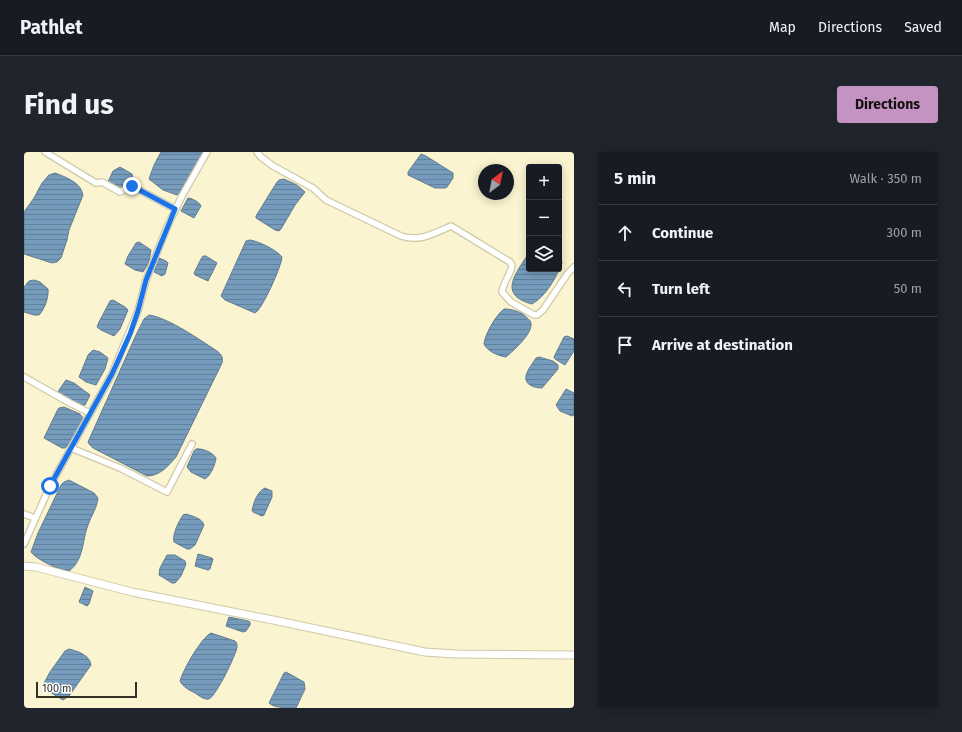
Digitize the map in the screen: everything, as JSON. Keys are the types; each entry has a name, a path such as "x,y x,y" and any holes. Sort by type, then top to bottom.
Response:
{"street":[{"path":"44,152 96,183 102,182 120,192 132,186 175,209"},
{"path":"24,544 50,486 112,374 130,334 146,280 175,209 207,152"},
{"path":"257,152 273,166 313,188 326,200 401,236 419,239 450,226 510,262 512,265 511,269 502,292 511,302 534,315 537,315 543,310 568,273 574,267"},
{"path":"24,377 90,413"},
{"path":"71,448 120,468 167,492 192,444"},
{"path":"24,514 35,518"},
{"path":"24,566 36,567 132,592 425,652 456,654 574,655"}],"water":[{"path":"161,152 203,152 177,195 163,190 149,179"},
{"path":"421,154 453,173 453,178 447,187 435,188 408,175 408,172"},
{"path":"120,167 132,174 133,177 127,186 121,190 108,182 113,171"},
{"path":"55,173 76,183 82,190 83,195 69,230 61,258 57,262 52,263 24,254 24,212 42,183 49,175"},
{"path":"284,179 297,185 305,192 279,231 256,218 256,216 277,182"},
{"path":"188,198 195,200 201,206 194,218 181,211"},
{"path":"250,240 267,246 280,254 282,257 279,269 271,287 262,304 255,313 225,300 221,296 246,241"},
{"path":"139,242 151,250 149,262 143,272 135,270 125,264 136,243"},
{"path":"203,256 206,256 217,263 208,281 195,275 194,273"},
{"path":"159,258 168,263 165,274 162,276 154,272 156,262"},
{"path":"526,258 526,272 558,272 542,296 532,304 521,300 515,295 512,289 512,283"},
{"path":"34,280 40,282 48,289 46,304 39,315 24,312 24,287 29,281"},
{"path":"113,300 128,310 120,329 114,336 97,327 110,301"},
{"path":"504,309 520,312 528,318 531,324 525,338 506,357 493,353 485,347 484,344 486,335 491,325"},
{"path":"149,315 166,320 184,330 217,351 221,355 222,359 222,363 176,457 167,467 152,476 147,476 93,448 88,442 136,335 144,319"},
{"path":"567,336 574,339 574,351 565,365 554,357 564,337"},
{"path":"93,350 100,352 108,358 105,369 96,385 86,382 79,377 88,355"},
{"path":"539,357 553,361 558,365 558,369 542,388 528,384 526,379 529,369 536,358"},
{"path":"66,380 74,383 90,395 85,405 58,394"},
{"path":"566,389 574,393 574,415 572,416 560,411 556,405"},
{"path":"64,407 80,414 83,418 73,438 65,448 62,448 44,438 57,411 59,408"},
{"path":"196,449 208,451 216,458 212,470 205,479 191,472 187,467"},
{"path":"69,480 94,493 98,498 86,531 80,556 74,567 69,571 48,564 31,552 38,533 61,485"},
{"path":"265,488 272,491 272,497 264,515 262,516 253,512 252,510 258,495"},
{"path":"186,514 199,519 204,525 195,545 190,549 187,549 174,542 176,528 183,515"},
{"path":"198,554 213,559 210,569 208,570 195,566"},
{"path":"167,555 175,555 185,561 186,564 181,576 175,583 172,583 159,575 160,568"},
{"path":"85,587 93,591 87,606 79,602"},
{"path":"229,617 248,621 250,622 250,625 246,631 243,632 226,626"},
{"path":"211,633 235,641 237,643 237,647 221,683 209,699 205,699 186,688 180,681 202,641"},
{"path":"69,649 86,656 91,665 69,696 63,700 45,689 43,685 65,651"},
{"path":"286,672 304,682 305,689 296,708 277,707 269,703 284,673"}],"route":[{"path":"50,486 112,374 130,334 146,280 175,209 132,186"}]}
